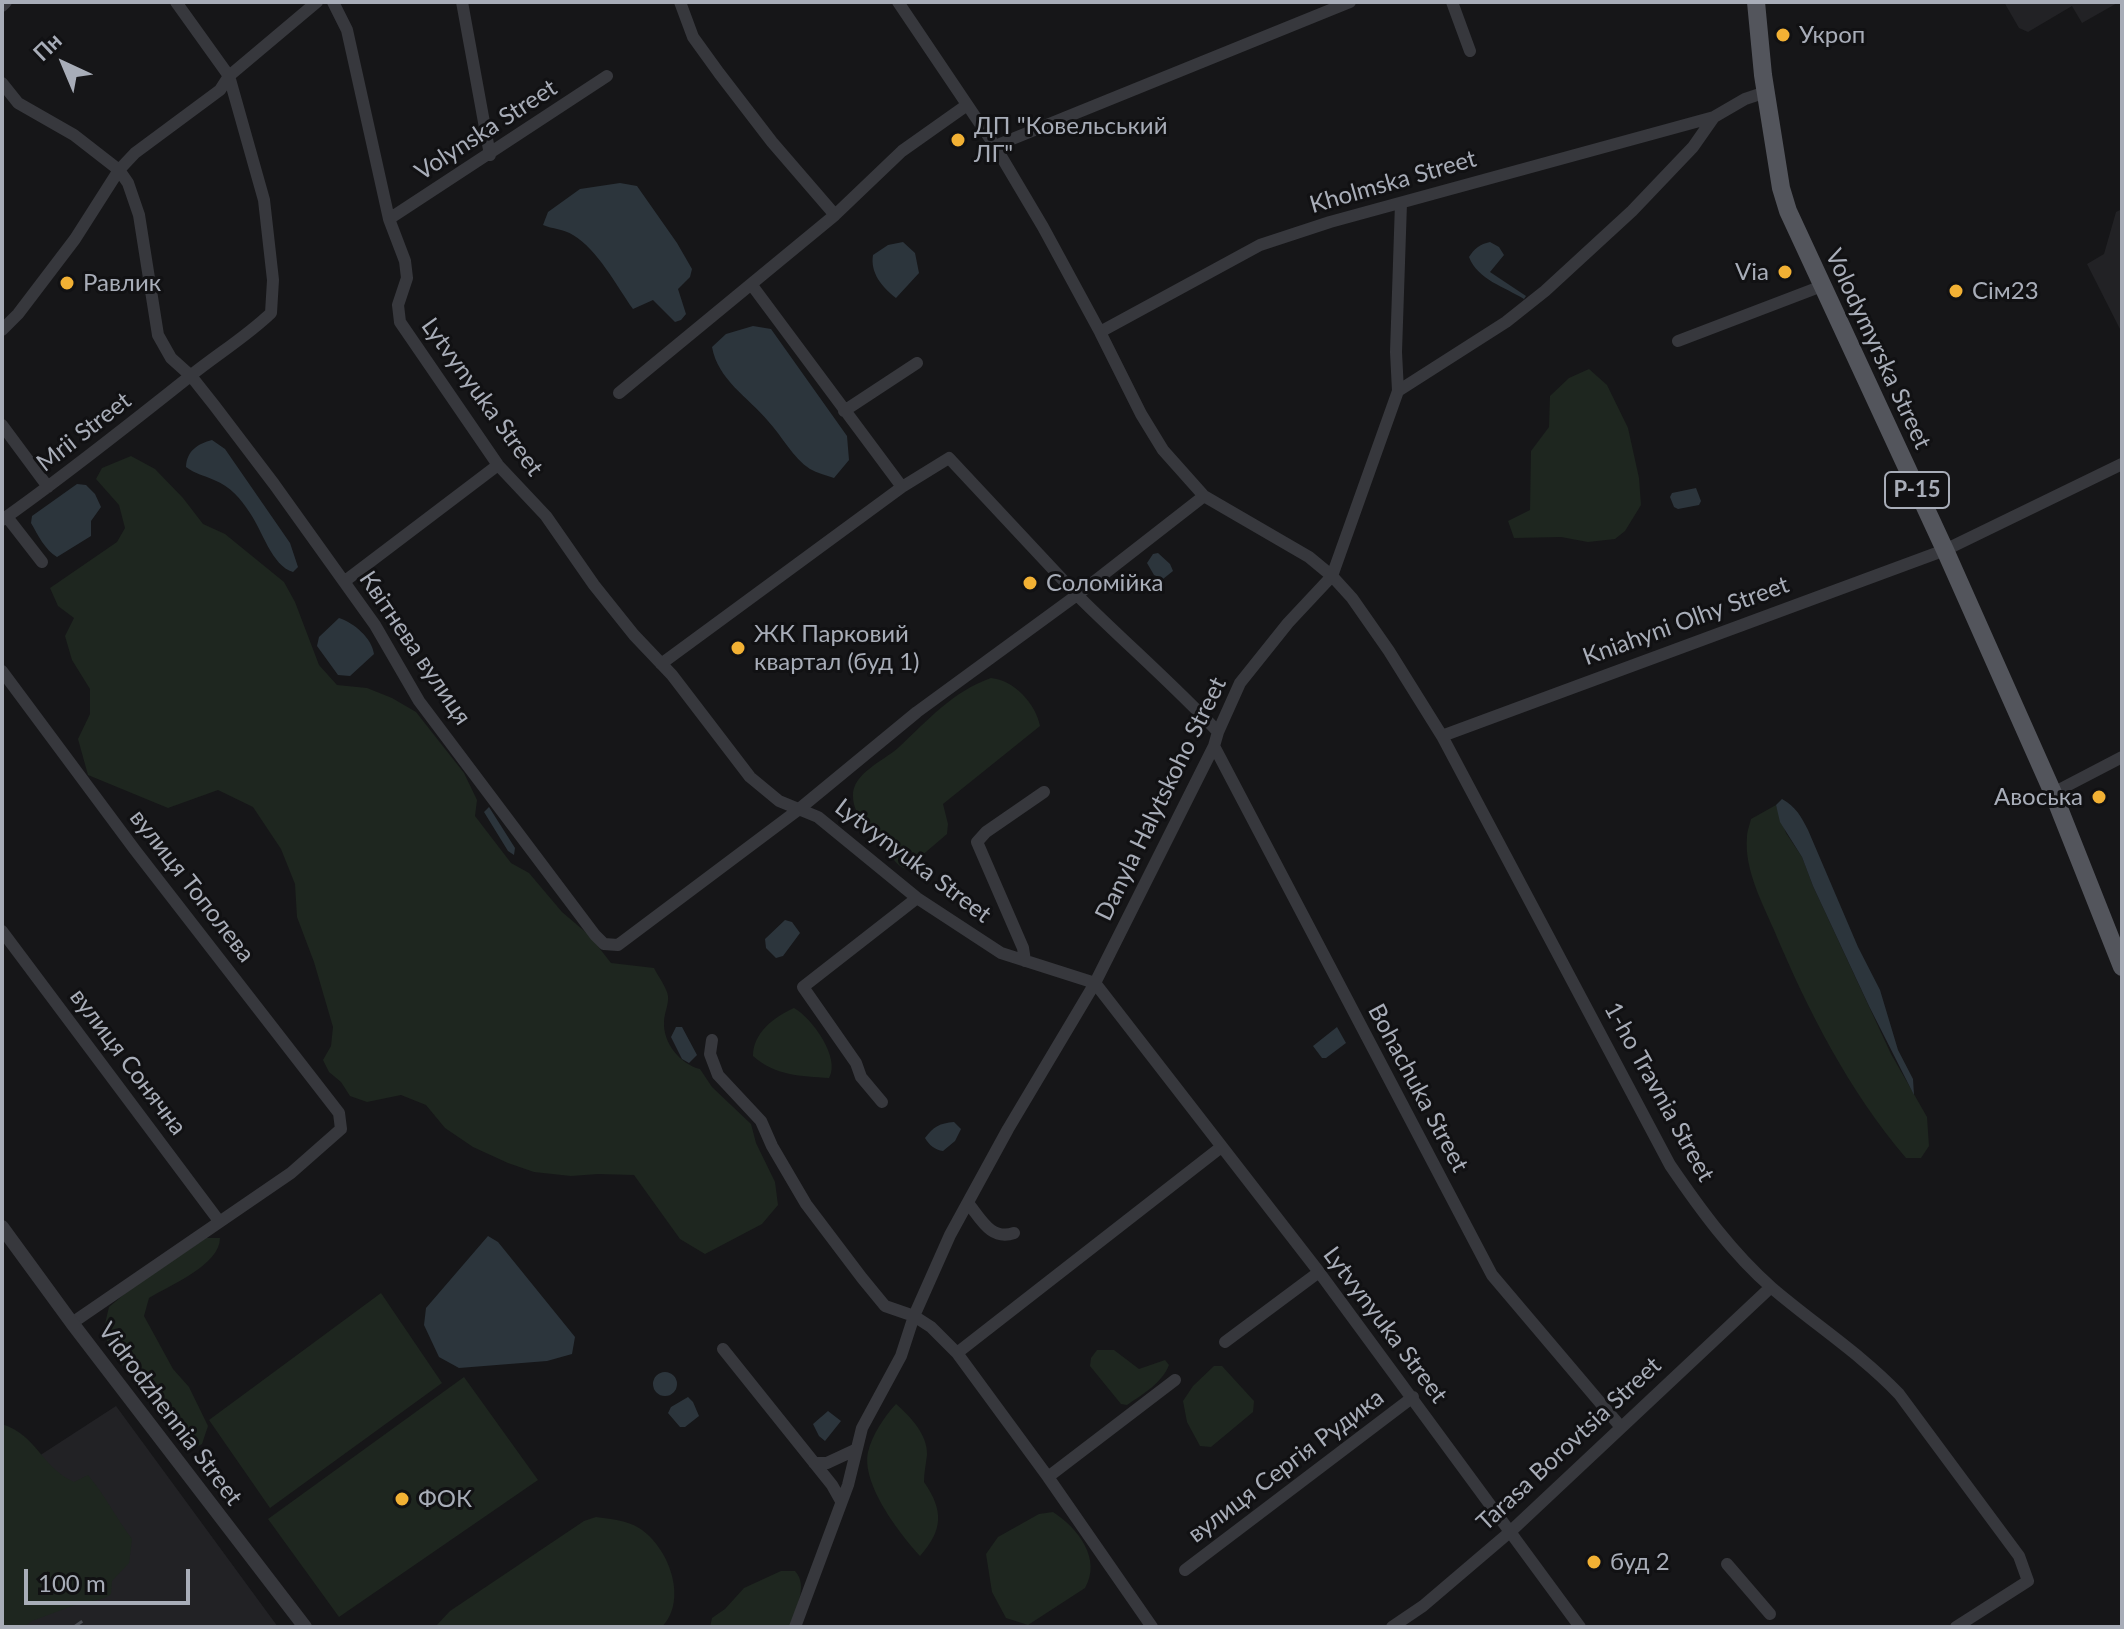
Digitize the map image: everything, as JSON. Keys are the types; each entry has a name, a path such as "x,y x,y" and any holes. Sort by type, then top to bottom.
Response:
{"main road":[{"name":"Volodymyrska Street","path":"1756,2 1781,188 1793,223 1945,550 2053,793 2122,967"}],"street":[{"path":"176,2 229,76"},
{"path":"2,330 18,314 75,239 119,170 151,140 220,90 229,76 317,2"},
{"name":"Lytvynyuka Street","path":"333,2 347,30 389,219 405,261 407,278 398,305 400,322 498,465 546,516 594,585 750,777 779,801 818,817 917,898 1001,953 1095,983 1319,1272 1580,1627"},
{"path":"462,2 490,155"},
{"path":"680,2 693,37 719,73 772,142 835,215"},
{"path":"898,2 995,146 1163,450 1204,496 1309,557 1332,576"},
{"path":"995,146 1350,2"},
{"path":"1452,2 1470,51"},
{"name":"Mrii Street","path":"4,519 111,441 254,330 271,313 273,280 264,200 229,76"},
{"name":"Volynska Street","path":"389,219 607,76"},
{"path":"2,83 18,103 74,135 119,170"},
{"path":"1401,203 1396,352 1398,391 1506,322 1545,291 1632,211 1693,147 1714,117 1745,99 1766,92"},
{"path":"619,393 835,215 902,151 967,105"},
{"name":"Kholmska Street","path":"1100,332 1260,245 1330,222 1714,117"},
{"name":"Квітнева вулиця","path":"119,170 128,183 139,215 158,335 171,358 191,376 345,581 419,701 604,944 618,945 798,810"},
{"path":"751,284 902,487"},
{"path":"1678,341 1822,286"},
{"path":"844,411 917,363"},
{"name":"Danyla Halytskoho Street","path":"795,1627 848,1485 862,1428 901,1356 914,1316 968,1203 1095,983 1214,746 1240,683 1288,623 1332,576 1398,391"},
{"path":"2,425 48,487"},
{"path":"661,664 902,487 949,458 1077,595 1132,650 1189,700 1218,732"},
{"name":"Kniahyni Olhy Street","path":"1442,736 1945,550 2122,464"},
{"path":"345,581 498,465"},
{"path":"798,810 917,712 1077,595 1204,496"},
{"path":"4,519 42,562"},
{"name":"1-ho Travnia Street","path":"1332,576 1352,598 1389,651 1442,736 1670,1165 1724,1238 1771,1287 1879,1373 1899,1394 2019,1556 2028,1581 1956,1627"},
{"name":"вулиця Тополева","path":"2,671 135,850 339,1113 341,1129 291,1173 219,1221"},
{"name":"Bohachuka Street","path":"1214,746 1492,1275 1620,1426"},
{"path":"2053,793 2122,757"},
{"path":"1025,961 1023,948 977,842 986,832 1044,792"},
{"path":"882,1102 861,1077 856,1063 803,987 917,898"},
{"name":"вулиця Сонячна","path":"2,931 219,1221"},
{"path":"712,1040 710,1054 718,1075 761,1121 806,1204 885,1306 914,1316 931,1327 957,1353 1152,1627"},
{"path":"957,1353 1220,1148"},
{"path":"968,1203 995,1234 1004,1237 1014,1233"},
{"path":"72,1323 219,1221"},
{"name":"Vidrodzhennia Street","path":"2,1227 305,1627"},
{"path":"1225,1342 1319,1272"},
{"name":"Tarasa Borovtsia Street","path":"1392,1627 1423,1606 1511,1531 1771,1287"},
{"path":"723,1349 832,1485 841,1501"},
{"path":"1048,1477 1175,1380"},
{"name":"вулиця Сергія Рудика","path":"1185,1570 1413,1397"},
{"path":"814,1463 827,1463 855,1450"},
{"path":"1727,1564 1770,1614"}],"shaded area":[{"path":"2004,2 2119,2 2082,23 2072,6 2028,32 2019,28"},
{"path":"620,183 637,186 692,269 690,277 678,289 686,314 681,320 675,322 653,300 633,309 591,250 569,233 543,225 548,212 580,189"},
{"path":"2122,209 2122,333 2087,264 2104,254 2116,212"},
{"path":"903,242 915,253 919,273 896,298 878,279 873,268 873,255 888,245"},
{"path":"1490,242 1499,247 1504,255 1490,272 1526,296 1524,299 1485,277 1473,265 1469,257 1471,254"},
{"path":"753,326 771,329 847,436 849,460 834,478 804,464 720,369 712,347 726,334"},
{"path":"1589,369 1607,385 1628,428 1639,478 1641,505 1625,531 1615,539 1588,542 1561,537 1514,538 1508,521 1530,510 1531,451 1549,427 1550,396 1569,378"},
{"path":"212,440 225,449 290,543 298,567 293,572 273,555 250,513 235,494 186,467 194,449"},
{"path":"131,456 155,469 203,524 225,534 284,582 319,665 337,685 367,688 416,712 464,773 477,800 475,816 511,863 529,873 562,912 589,935 611,963 654,968 668,996 664,1030 674,1052 700,1069 712,1087 751,1124 756,1143 775,1182 778,1205 762,1224 705,1254 680,1239 634,1175 571,1176 534,1172 473,1147 445,1128 426,1105 401,1095 367,1102 350,1096 341,1082 329,1072 323,1060 331,1046 333,1027 297,917 295,884 281,849 253,807 218,790 168,808 88,775 78,739 90,714 90,689 72,660 65,636 74,618 58,606 50,588 117,542 125,528 119,505 96,479 102,468"},
{"path":"77,484 86,485 101,507 91,521 91,536 57,557 39,537 31,523 32,516"},
{"path":"1696,488 1701,501 1699,505 1674,507 1670,497 1672,493"},
{"path":"1158,553 1173,571 1163,579 1154,575 1147,563 1153,554"},
{"path":"339,618 351,623 373,648 374,654 350,676 338,675 317,646 319,637"},
{"path":"991,678 1008,683 1023,694 1040,726 943,804 947,834 906,869 901,867 859,816 854,803 854,788 863,775 941,708"},
{"path":"1782,799 1795,809 1805,825 1880,990 1898,1050 1913,1079 1914,1095 1869,1006 1802,857 1780,822 1776,805"},
{"path":"1776,805 1786,833 1802,857 1891,1054 1927,1117 1929,1146 1921,1158 1906,1158 1848,1078 1801,990 1759,897 1748,861 1747,832 1751,819"},
{"path":"489,807 515,848 514,855 508,851 484,812"},
{"path":"785,920 792,922 800,933 783,956 776,958 766,948 765,939"},
{"path":"794,1008 809,1020 823,1039 831,1060 829,1078 779,1071 753,1056 757,1040 766,1027"},
{"path":"676,1027 682,1027 697,1055 689,1063 682,1059 671,1037"},
{"path":"1337,1027 1346,1043 1322,1058 1313,1046"},
{"path":"954,1122 961,1129 955,1141 943,1151 932,1147 925,1138 931,1131 937,1126"},
{"path":"488,1236 498,1242 575,1337 572,1354 547,1361 459,1368 439,1357 424,1325 426,1308"},
{"path":"206,1238 220,1238 212,1257 192,1273 149,1298 144,1316 173,1369 189,1387 208,1426 202,1444 191,1450 184,1448 112,1351 103,1332 109,1307"},
{"name":"ФОК","path":"381,1293 442,1383 270,1508 209,1420"},
{"path":"1097,1350 1114,1350 1139,1369 1165,1360 1169,1365 1151,1388 1127,1405 1121,1404 1090,1366"},
{"path":"1214,1366 1222,1366 1254,1401 1253,1412 1211,1447 1200,1446 1187,1422 1183,1401 1193,1386"},
{"path":"665,1372 674,1375 677,1384 674,1393 665,1396 656,1393 653,1384 656,1375"},
{"name":"ФОК","path":"464,1377 538,1480 339,1617 268,1519"},
{"path":"688,1397 699,1416 685,1427 680,1427 668,1413 671,1407"},
{"path":"896,1404 912,1420 925,1440 924,1482 938,1511 937,1529 920,1556 884,1508 867,1465 872,1439"},
{"path":"116,1406 278,1627 2,1627 2,1480"},
{"path":"828,1411 841,1421 825,1441 813,1424"},
{"path":"2,1424 24,1436 63,1476 74,1482 88,1475 132,1539 129,1563 112,1581 111,1594 32,1621 24,1627 2,1627"},
{"path":"1053,1512 1079,1535 1085,1545 1091,1566 1090,1577 1085,1588 1028,1625 1006,1618 992,1592 986,1554 998,1537 1039,1514"},
{"path":"596,1517 634,1525 659,1547 672,1574 674,1588 670,1615 662,1627 435,1627 450,1611 584,1521"},
{"path":"781,1571 795,1571 801,1584 800,1598 790,1627 710,1627 712,1618 744,1588"}],"railway":[{"path":"74,1627 87,1618"}],"place":[{"name":"Укроп","path":"1783,35"},
{"name":"ДП \"Ковельський ЛГ\"","path":"958,140"},
{"name":"Via","path":"1785,272"},
{"name":"Равлик","path":"67,283"},
{"name":"Сім23","path":"1956,291"},
{"name":"Соломійка","path":"1030,583"},
{"name":"ЖК Парковий квартал (буд 1)","path":"738,648"},
{"name":"Авоська","path":"2099,797"},
{"name":"ФОК","path":"402,1499"},
{"name":"буд 2","path":"1594,1562"}]}
